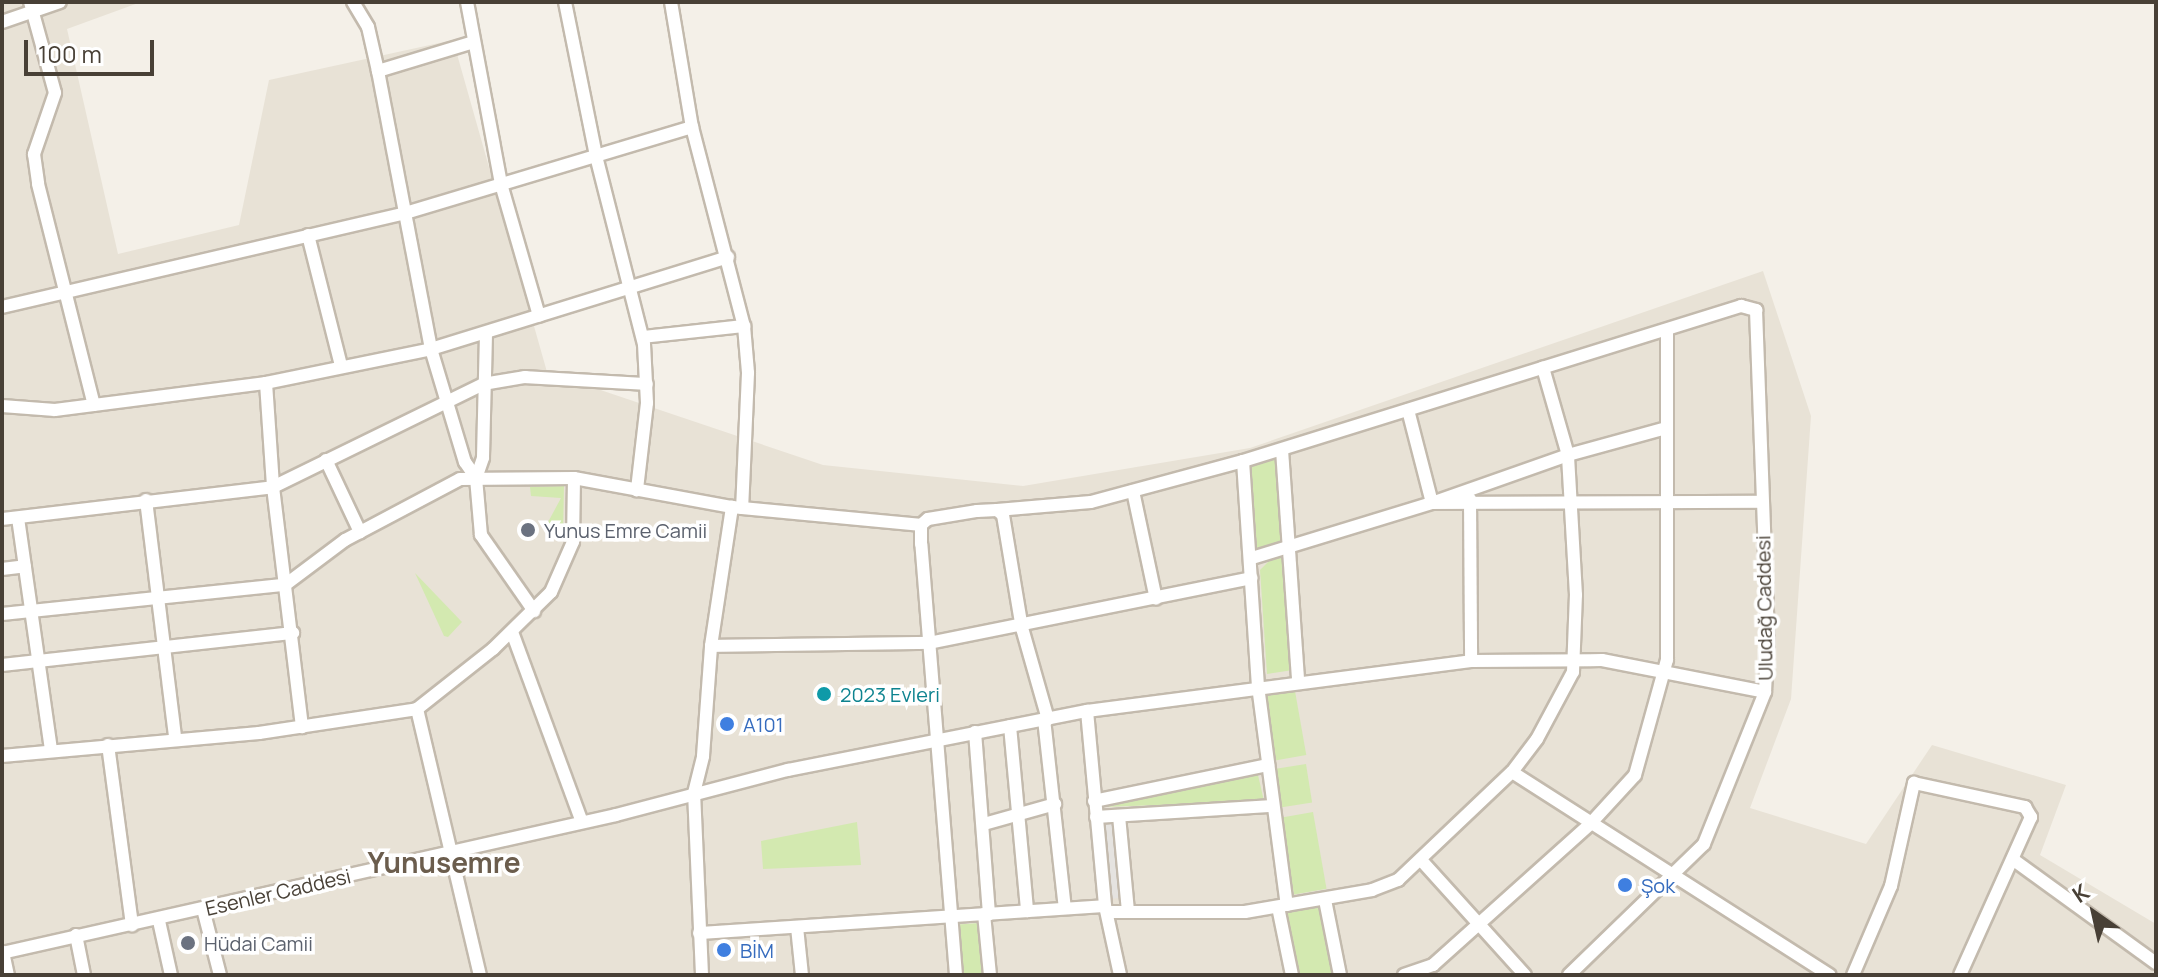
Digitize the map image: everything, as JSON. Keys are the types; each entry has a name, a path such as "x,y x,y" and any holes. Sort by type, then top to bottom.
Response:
{"street":[{"path":"2,22 31,7 60,2"},
{"path":"353,2 368,27 378,71 402,214 431,349 465,462 476,478"},
{"path":"467,2 501,184 539,316"},
{"path":"565,2 596,156 643,337 647,384 637,490"},
{"path":"671,2 692,127 744,326 748,373 737,507 711,646 703,756 694,793 702,975"},
{"path":"31,7 55,93 34,154 63,293 94,405"},
{"path":"378,71 474,42"},
{"path":"2,307 402,214 692,127"},
{"path":"308,235 341,365"},
{"path":"2,406 55,410 266,383 341,365 431,349 486,334 728,257"},
{"name":"Uludağ Caddesi","path":"1569,975 1704,844 1765,692 1759,316 1751,307 1741,306 1667,331"},
{"path":"643,337 744,326"},
{"path":"2,614 285,585 360,532 460,479 574,478 737,507 921,525 928,519 1091,502 1282,450 1667,331 1665,670 1635,775 1591,823 1433,965 1404,975"},
{"path":"486,334 483,458 476,478 481,535 534,611"},
{"path":"699,933 1065,908 1128,912 1283,906 1325,900 1385,885 1421,860 1512,772 1537,739 1573,672 1568,455 1543,368"},
{"path":"2,519 273,487 483,384 525,377 647,384"},
{"path":"266,383 273,487 302,727"},
{"path":"1408,410 1432,503"},
{"path":"1252,558 1432,503 1568,455 1666,428"},
{"path":"1282,450 1298,681"},
{"path":"326,460 360,532"},
{"path":"1243,461 1252,558 1258,686 1292,975"},
{"path":"2,756 175,736 302,727 417,709 512,632 551,592 573,542 574,478"},
{"path":"1133,491 1156,599"},
{"path":"1432,503 1470,499 1762,502"},
{"path":"1470,499 1471,661"},
{"path":"146,500 175,736"},
{"path":"997,510 1003,515 1022,628 1046,719 1065,908"},
{"path":"18,518 51,750"},
{"path":"921,525 929,643 940,739 949,917 956,975"},
{"path":"2,569 25,566"},
{"path":"711,646 929,643 1022,628 1252,578"},
{"path":"512,632 582,822"},
{"path":"2,665 293,633"},
{"name":"Esenler Caddesi","path":"2,952 159,921 694,793 940,739 1087,711 1258,686 1471,661 1573,658 1665,670 1765,692"},
{"path":"417,709 480,975"},
{"path":"1087,711 1106,909 1120,975"},
{"path":"1010,726 1027,911"},
{"path":"975,732 984,824 990,975"},
{"path":"108,745 132,925"},
{"path":"1094,801 1268,765"},
{"path":"1512,772 1830,975"},
{"path":"1853,975 1891,886 1914,783 2025,807 2031,817 2015,861 1960,975"},
{"path":"984,824 1055,804"},
{"path":"1096,817 1273,806"},
{"path":"1119,816 1128,912"},
{"path":"1421,860 1525,975"},
{"path":"2015,861 2156,963"},
{"path":"1325,900 1340,975"},
{"path":"203,909 220,975"},
{"path":"159,921 171,975"},
{"path":"797,927 802,975"},
{"path":"76,935 84,975"},
{"path":"2,952 8,975"}],"shaded area":[{"path":"2,2 141,2 67,29 118,254 239,225 269,80 453,40 547,372 823,465 1023,486 1250,448 1763,271 1811,416 1791,699 1750,808 1866,844 1932,745 2066,785 2040,855 2156,924 2156,975 2,975"},
{"path":"1116,823 1123,898 1109,899 1102,824"}],"green space":[{"path":"1277,455 1284,541 1257,550 1251,461"},
{"path":"564,486 563,534 557,535 547,524 561,498 531,496 530,487"},
{"path":"1284,554 1293,670 1267,674 1260,570 1274,556"},
{"path":"415,573 462,622 448,637 444,636"},
{"path":"1295,691 1306,755 1274,761 1263,697"},
{"path":"1306,764 1312,803 1280,808 1274,769"},
{"path":"1258,775 1264,801 1104,807"},
{"path":"1313,812 1327,889 1294,895 1281,818"},
{"path":"857,822 861,865 763,869 761,841"},
{"path":"1321,905 1335,975 1298,975 1286,912"},
{"path":"980,923 984,975 963,975 959,924"}],"place":[{"name":"Yunus Emre Camii","path":"528,530"},
{"name":"2023 Evleri","path":"824,694"},
{"name":"A101","path":"727,724"},
{"name":"Şok","path":"1625,885"},
{"name":"Hüdai Camii","path":"188,943"},
{"name":"BİM","path":"724,950"}],"district":[{"name":"Yunusemre","path":"444,862"}]}
